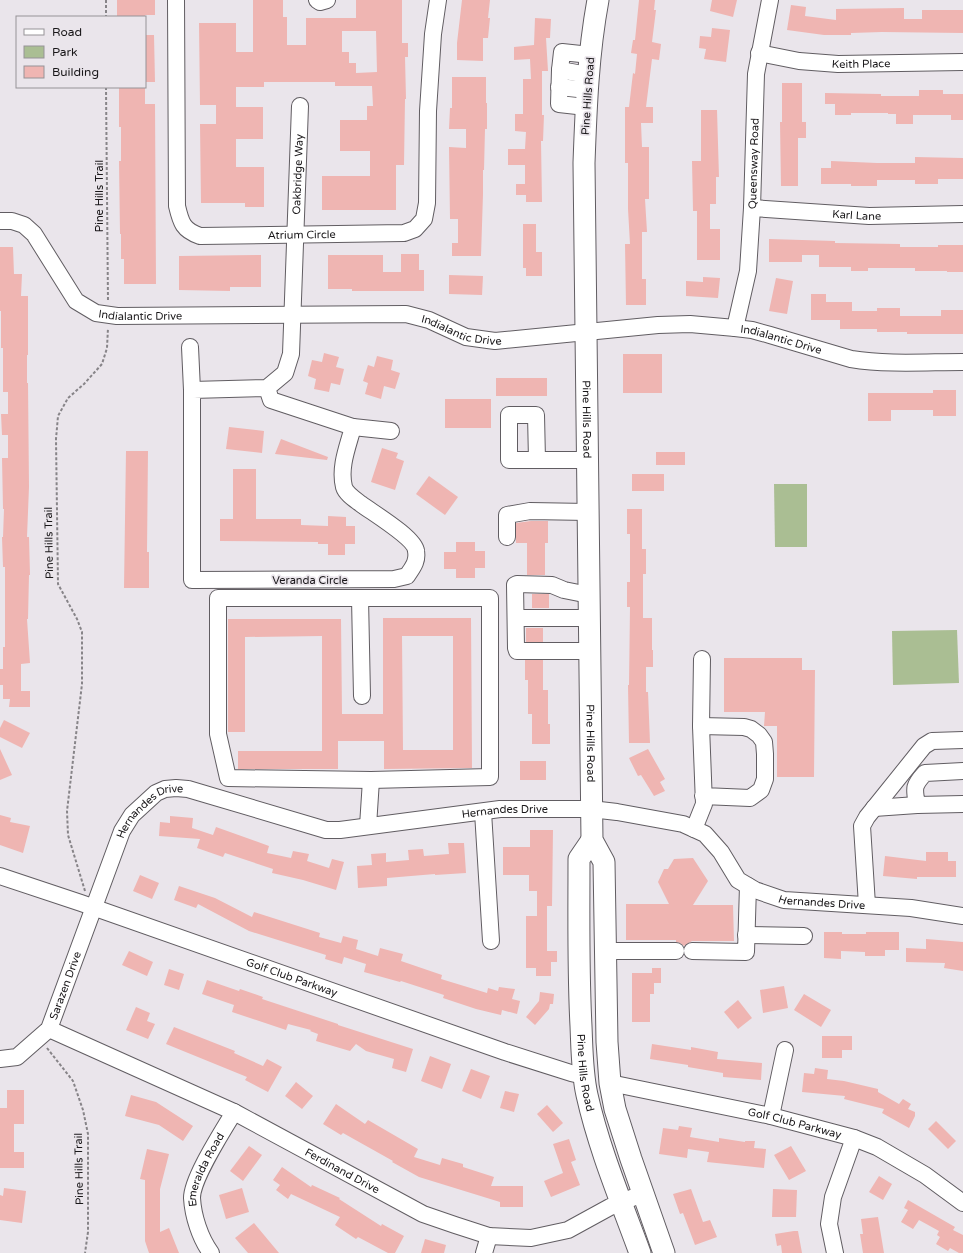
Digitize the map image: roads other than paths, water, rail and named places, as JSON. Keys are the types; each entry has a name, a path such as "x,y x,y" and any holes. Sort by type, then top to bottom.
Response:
{"main road":[{"name":"Pine Hills Road","path":"598,0 590,55 584,163 592,840 604,862 607,1042 610,1083 615,1109 664,1253"},
{"name":"Pine Hills Road","path":"592,840 579,859 580,1005 584,1076 596,1129 640,1253"}],"street":[{"name":"Atrium Circle","path":"176,0 177,206 180,219 189,232 200,236 404,233 415,229 424,219 427,203 428,112 432,34 438,0"},
{"path":"317,0 320,2 327,0"},
{"name":"Queensway Road","path":"734,328 748,271 752,208 754,90 759,53 770,0"},
{"path":"560,70 587,91 559,104 559,87 560,70 562,52 590,55"},
{"name":"Keith Place","path":"759,53 799,61 838,64 963,62"},
{"name":"Oakbridge Way","path":"292,314 300,106"},
{"name":"Karl Lane","path":"752,208 869,216 963,214"},
{"name":"Indialantic Drive","path":"0,221 12,221 24,225 34,234 76,301 96,313 117,316 406,314 429,320 466,337 494,341 677,324 752,330 851,359 884,363 963,362"},
{"path":"190,347 192,390 267,388 285,372 291,354 292,314"},
{"path":"267,388 271,400 353,427 391,431"},
{"name":"Veranda Circle","path":"192,390 192,580 394,579 406,576 415,565 417,550 408,538 353,499 344,489 344,457 353,427"},
{"path":"536,460 536,415 509,415 509,460 536,460 587,460"},
{"path":"508,536 507,515 530,511 588,512"},
{"path":"589,595 564,590 552,585 515,585 517,651 590,651"},
{"path":"218,598 490,598 490,777 371,780 228,778 218,734 218,598"},
{"path":"360,598 362,696"},
{"path":"516,618 589,618"},
{"path":"694,829 704,804 701,726 702,659"},
{"path":"701,726 744,727 751,729 759,735 764,742 765,754 765,779 761,790 750,798 704,796"},
{"path":"867,905 862,826 874,808 924,746 932,741 963,740"},
{"path":"917,805 915,786 925,773 963,772"},
{"path":"368,826 371,780"},
{"name":"Hernandes Drive","path":"94,908 122,831 132,815 156,793 165,789 176,788 188,789 326,830 340,830 500,809 591,809 617,812 683,824 705,834 721,852 738,880 755,890 784,900 911,908 963,916"},
{"path":"874,808 963,804"},
{"path":"483,812 491,941"},
{"name":"Golf Club Parkway","path":"0,876 505,1052 584,1076"},
{"path":"605,951 746,952 748,886"},
{"name":"Sarazen Drive","path":"0,1059 17,1058 49,1029 94,908"},
{"path":"746,934 804,936"},
{"name":"Ferdinand Drive","path":"49,1029 234,1112 423,1214 454,1226 489,1236 531,1238 568,1230 610,1207 644,1193"},
{"path":"772,1116 785,1050"},
{"name":"Golf Club Parkway","path":"610,1083 772,1116 854,1138 877,1146 924,1175 963,1203"},
{"name":"Emeralda Road","path":"211,1253 197,1224 192,1197 199,1172 234,1112"},
{"path":"835,1253 829,1224 833,1196 854,1138"},
{"path":"484,1253 489,1236"}]}
